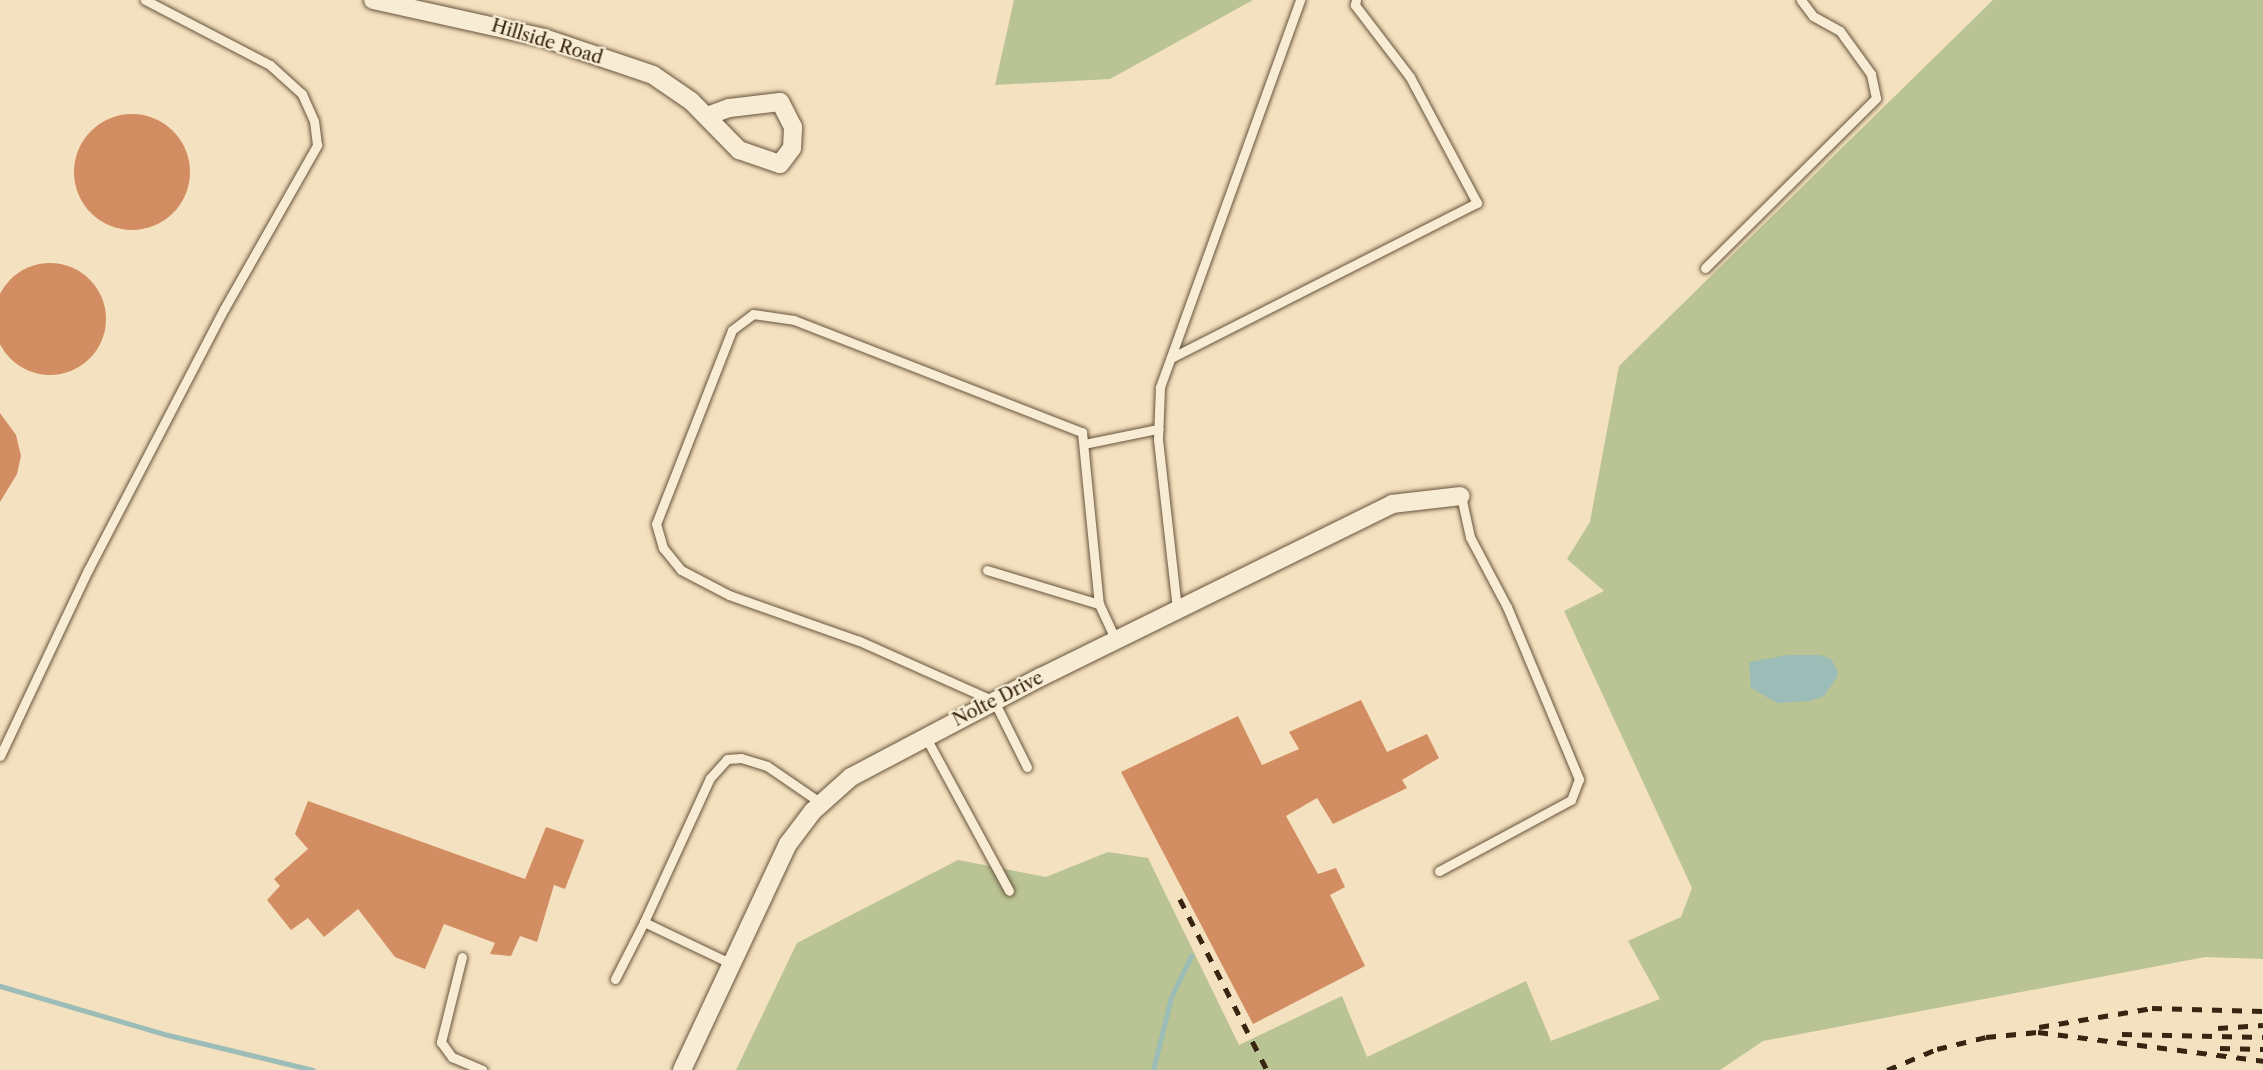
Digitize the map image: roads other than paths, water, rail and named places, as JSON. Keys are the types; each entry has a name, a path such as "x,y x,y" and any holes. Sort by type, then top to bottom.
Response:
{"street":[{"name":"Hillside Road","path":"373,0 544,38 653,75 673,87 707,116 740,150 759,159 780,164 792,148 793,127 780,102 729,108 707,116"},
{"name":"Nolte Drive","path":"682,1070 788,844 821,803 850,777 994,701 1392,504 1461,496"}],"lane":[{"path":"0,756 88,570 224,309 317,145 314,121 302,94 270,65 145,0"},
{"path":"1177,609 1158,429 1160,387 1300,0"},
{"path":"1170,358 1477,203 1410,77 1355,5 1356,0"},
{"path":"1705,268 1876,98 1871,74 1840,31 1813,16 1801,0"},
{"path":"1027,767 994,701 859,641 729,595 681,570 663,548 656,524 732,330 753,314 794,320 1082,432 1099,604 1116,640"},
{"path":"1084,444 1158,429"},
{"path":"1439,871 1571,800 1579,779 1507,607 1470,537 1461,496"},
{"path":"987,570 1099,604"},
{"path":"925,736 1009,891"},
{"path":"615,979 644,922 710,778 727,759 747,759 767,766 821,803"},
{"path":"644,922 732,964"},
{"path":"462,957 441,1042 452,1057 482,1070"}],"water":[{"path":"1788,655 1820,655 1831,659 1838,672 1824,696 1810,701 1777,703 1751,688 1749,662"}],"waterway":[{"path":"1153,1070 1171,997 1191,956"},
{"path":"0,986 168,1035 313,1070"}],"railway":[{"path":"1180,899 1267,1070"},
{"path":"2039,1027 2152,1008 2263,1011"},
{"path":"2218,1028 2263,1025"},
{"path":"1887,1070 1937,1049 1986,1037 2038,1032 2263,1061"},
{"path":"2122,1034 2263,1037"},
{"path":"2220,1048 2263,1049"}]}
